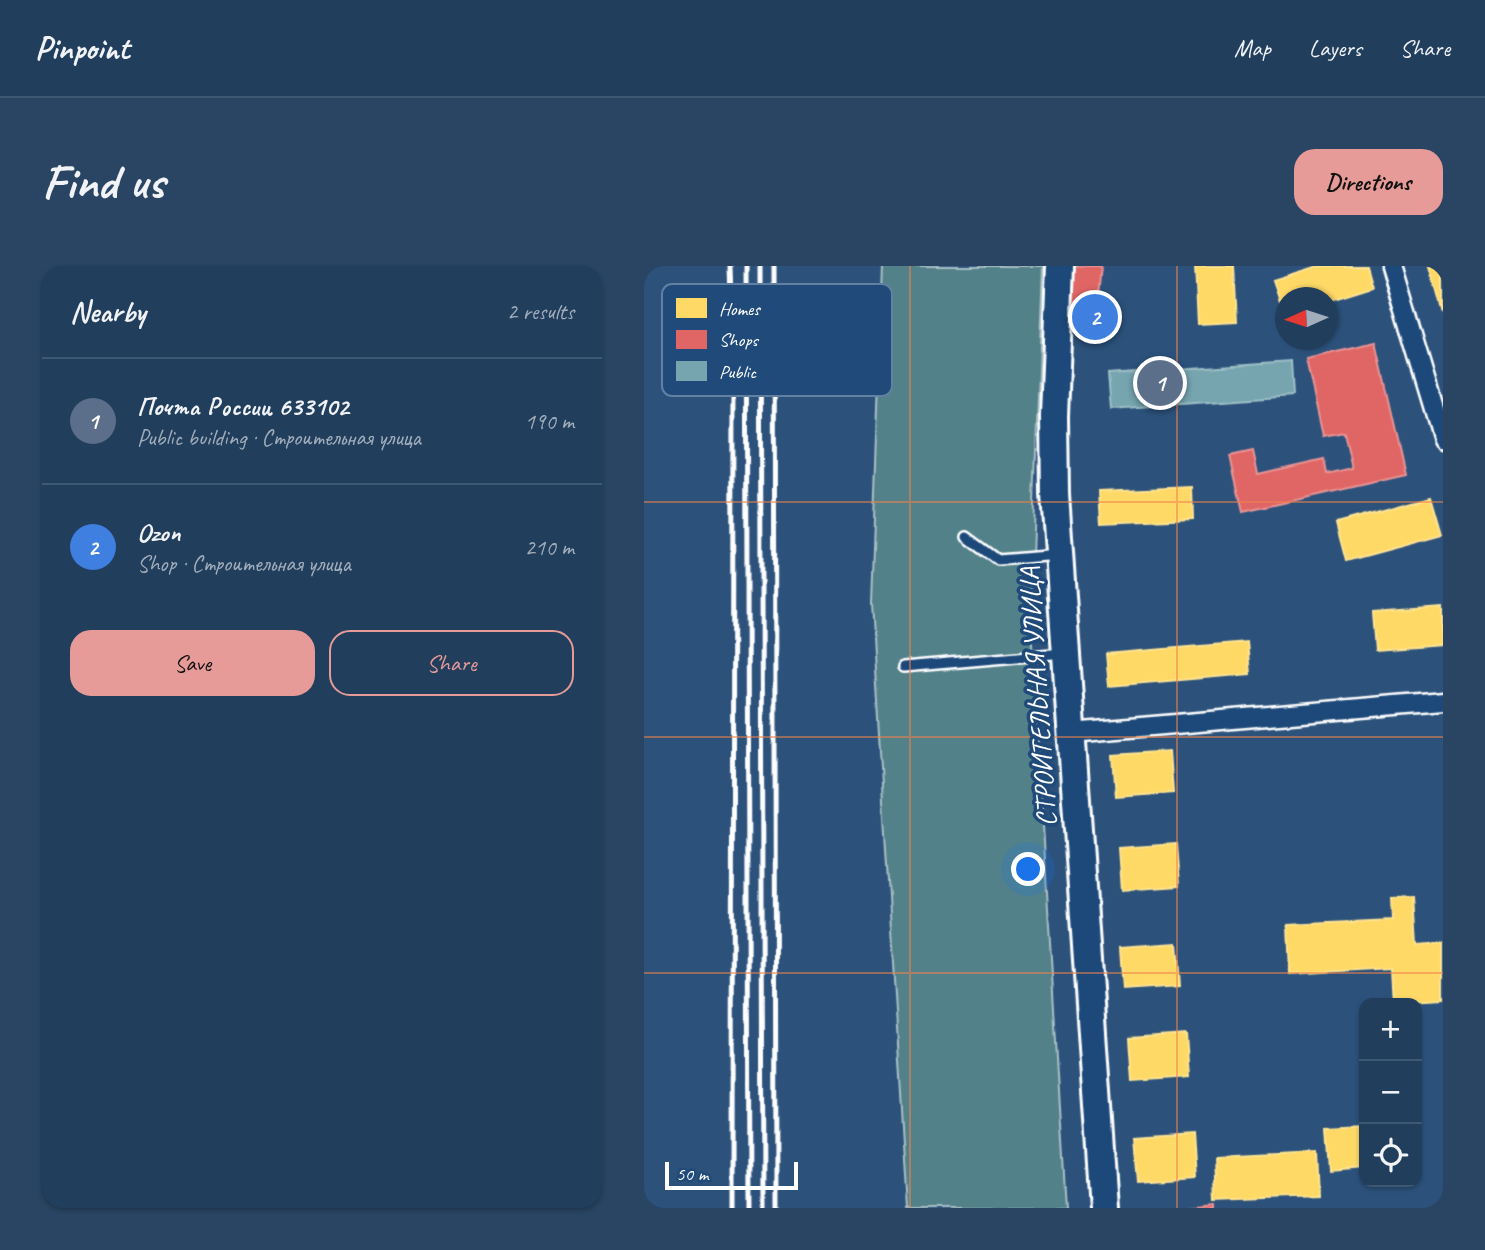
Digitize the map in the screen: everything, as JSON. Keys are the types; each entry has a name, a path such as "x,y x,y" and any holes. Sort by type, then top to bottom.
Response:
{"main road":[{"name":"СТРОИТЕЛЬНАЯ УЛИЦА","path":"1060,266 1054,416 1055,494 1104,1208"}],"street":[{"path":"1391,266 1443,439"},
{"path":"1071,733 1443,701"}],"lane":[{"path":"967,537 998,561 1060,555"},
{"path":"903,667 1066,653"}],"green space":[{"path":"883,266 1043,266 1030,609 1066,1208 908,1208 871,604 878,396 892,396 892,284 882,284"}],"building: Homes":[{"path":"1195,266 1234,266 1237,322 1198,324"},
{"path":"1318,266 1366,266 1372,287 1338,298 1338,287 1275,287 1273,280"},
{"path":"1430,266 1443,266 1443,314"},
{"path":"1192,487 1193,519 1101,523 1099,491"},
{"path":"1431,497 1442,535 1346,561 1336,523"},
{"path":"1443,608 1443,645 1375,650 1372,613"},
{"path":"1247,642 1250,674 1109,686 1106,654"},
{"path":"1170,751 1173,793 1116,797 1113,755"},
{"path":"1176,844 1179,886 1122,890 1119,848"},
{"path":"1414,897 1417,945 1443,943 1443,999 1393,998 1391,968 1290,974 1288,925 1393,920 1392,898"},
{"path":"1177,943 1180,986 1123,990 1120,947"},
{"path":"1186,1034 1189,1077 1132,1081 1129,1038"},
{"path":"1359,1126 1359,1168 1331,1171 1328,1128"},
{"path":"1192,1134 1195,1177 1138,1181 1134,1138"},
{"path":"1317,1153 1319,1196 1216,1200 1214,1158"}],"building: Shops":[{"path":"1074,266 1101,266 1095,328 1070,326"},
{"path":"1376,343 1406,475 1243,512 1230,456 1253,451 1258,474 1324,459 1327,474 1352,468 1344,432 1323,436 1306,359"},
{"path":"1217,1204 1217,1208 1179,1208"}],"building: Public":[{"path":"1291,361 1293,396 1111,409 1108,374"}],"railway":[{"path":"730,266 731,284"},
{"path":"746,266 746,284"},
{"path":"760,266 760,284"},
{"path":"774,266 774,284"},
{"path":"732,1208 733,396"},
{"path":"746,396 749,1208"},
{"path":"760,396 763,1208"},
{"path":"774,396 776,1208"}],"place":[{"name":"Ozon","path":"1095,317"},
{"name":"Почта России 633102","path":"1160,383"}]}
